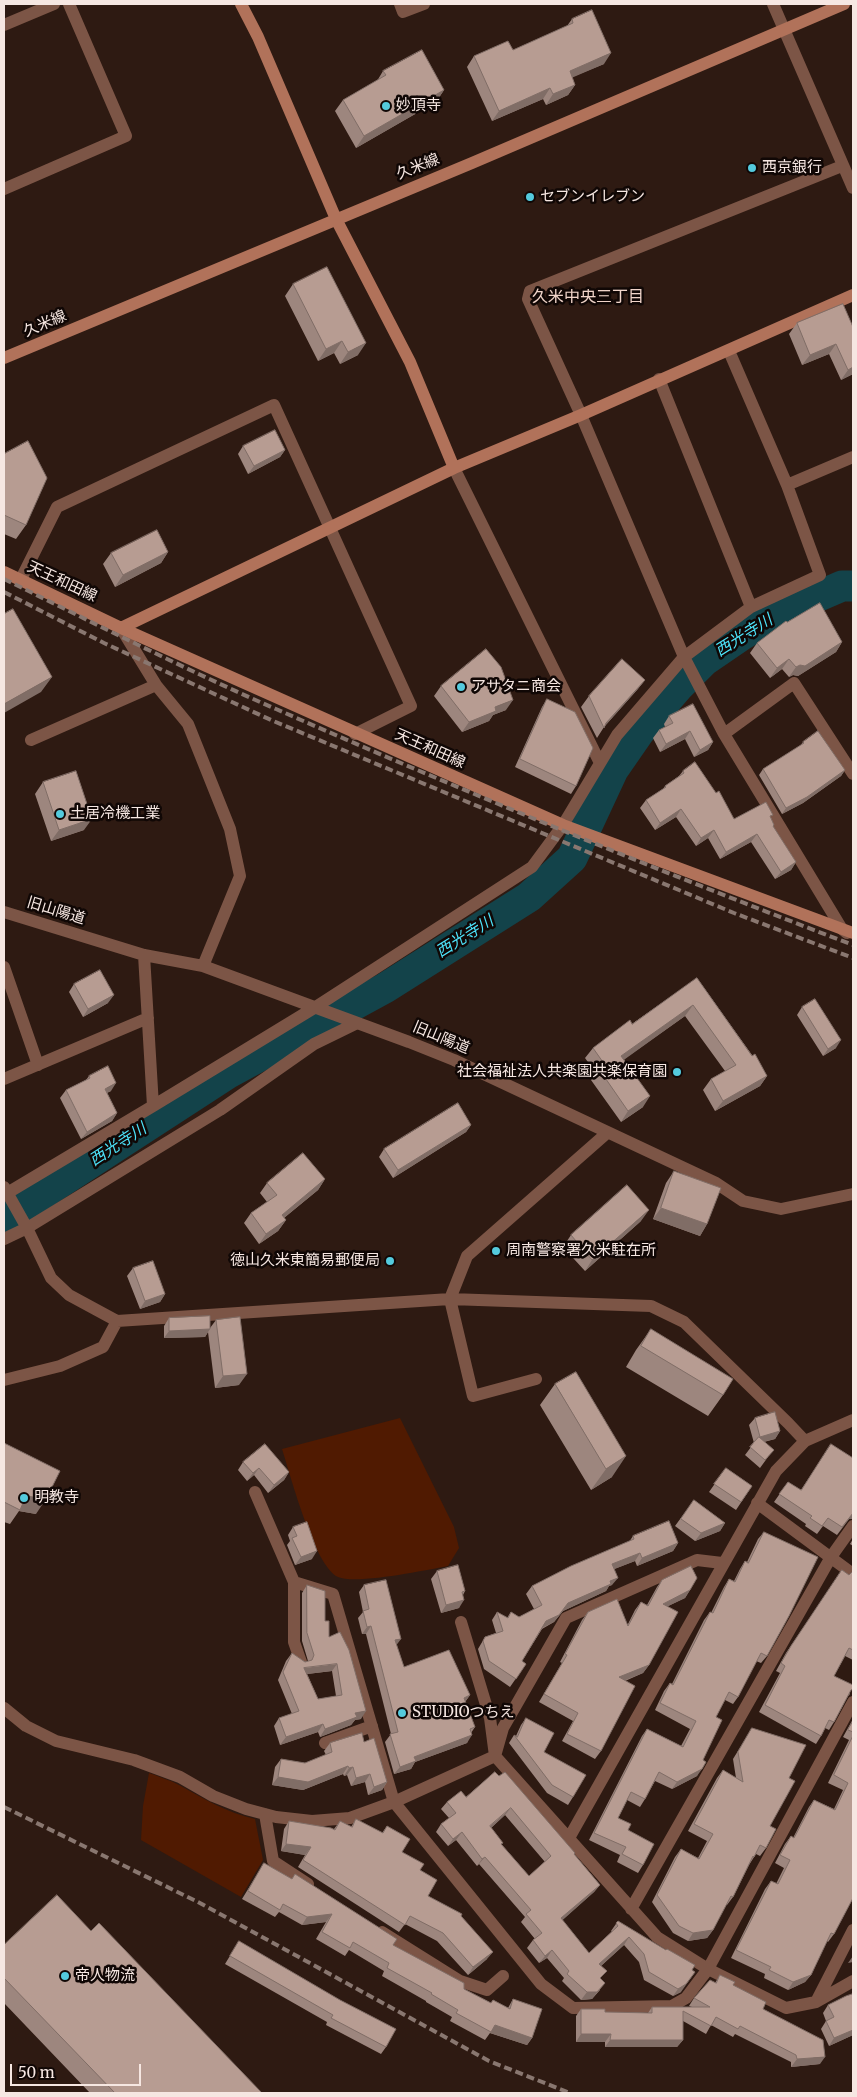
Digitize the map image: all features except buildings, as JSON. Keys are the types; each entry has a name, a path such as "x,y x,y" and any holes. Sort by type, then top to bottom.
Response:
{"street":[{"path":"4,25 54,4"},
{"path":"4,189 126,136 68,4"},
{"path":"241,4 258,37 336,219 410,362 454,468 600,763"},
{"path":"400,4 403,12 424,4"},
{"path":"773,4 853,188"},
{"name":"久米線","path":"4,358 481,159 844,4"},
{"path":"842,166 530,291 528,299 581,415 684,657 724,734 853,938"},
{"path":"203,966 240,876 230,829 188,724 156,685 121,628 454,468 581,415 853,295"},
{"path":"729,350 786,485 820,576 802,582 751,606 684,657 617,735 563,825 532,866 314,1008 153,1106 5,1191 27,1228 51,1278 69,1295 117,1321 450,1299 651,1306 684,1322 788,1422 805,1441"},
{"path":"659,379 751,606"},
{"path":"20,581 57,507 274,405 411,706 355,734"},
{"path":"786,485 853,457"},
{"name":"天王和田線","path":"4,572 121,628 355,734 563,825 848,931"},
{"path":"724,734 794,683 853,774"},
{"path":"32,740 156,685"},
{"name":"旧山陽道","path":"4,912 144,955 203,966 454,1060 716,1183 744,1201 781,1209 853,1194"},
{"path":"144,955 153,1106"},
{"path":"4,967 38,1065"},
{"path":"4,1079 148,1018"},
{"path":"4,1240 27,1228 220,1110 314,1044 357,1023"},
{"path":"536,1379 473,1396 450,1299 467,1256 607,1133"},
{"path":"4,1380 60,1366 103,1347 117,1321"},
{"path":"568,1838 722,1563 776,1471 805,1441 853,1420"},
{"path":"256,1492 294,1582 294,1642 301,1662"},
{"path":"757,1503 853,1574"},
{"path":"631,1909 831,1557 853,1526"},
{"path":"4,1708 26,1726 56,1741 134,1760 180,1778 213,1796 246,1810 312,1821 350,1818 394,1802 495,1756 503,1728 566,1618 697,1560 722,1563"},
{"path":"294,1582 333,1594 394,1802 541,1984 573,2008 672,2006 686,1998 708,1969 853,1702"},
{"path":"461,1622 490,1718 495,1756 656,1937 708,1969 786,2008 816,2002 853,1981"},
{"path":"325,1743 372,1726"},
{"path":"265,1814 273,1861 320,1892"},
{"path":"375,1927 460,1982 486,1990 502,1976"},
{"path":"816,2002 853,1930"}],"shaded area":[{"path":"400,1418 454,1527 459,1548 448,1566 375,1578 347,1579 338,1577 329,1569 320,1556 312,1539 297,1499 282,1449"},
{"path":"149,1773 176,1783 225,1809 255,1819 263,1860 241,1897 141,1840 143,1806"}],"waterway":[{"name":"西光寺川","path":"4,1219 227,1074 385,988 529,897 572,858 613,770 640,731 678,687 704,661 777,614 842,586 853,586"}],"railway":[{"path":"4,579 207,678 419,771 563,831 853,945"},
{"path":"4,592 104,643 271,720 734,913 853,958"},
{"path":"4,1807 198,1902 489,2061 570,2093"}],"place":[{"name":"妙頂寺","path":"386,106"},
{"name":"西京銀行","path":"752,168"},
{"name":"セブンイレブン","path":"530,197"},
{"name":"アサタニ商会","path":"461,687"},
{"name":"土居冷機工業","path":"60,814"},
{"name":"社会福祉法人共楽園共楽保育園","path":"677,1072"},
{"name":"周南警察署久米駐在所","path":"496,1251"},
{"name":"徳山久米東簡易郵便局","path":"390,1261"},
{"name":"明教寺","path":"24,1498"},
{"name":"STUDIOつちえ","path":"402,1713"},
{"name":"帝人物流","path":"65,1976"}],"district":[{"name":"久米中央三丁目","path":"588,297"}]}
